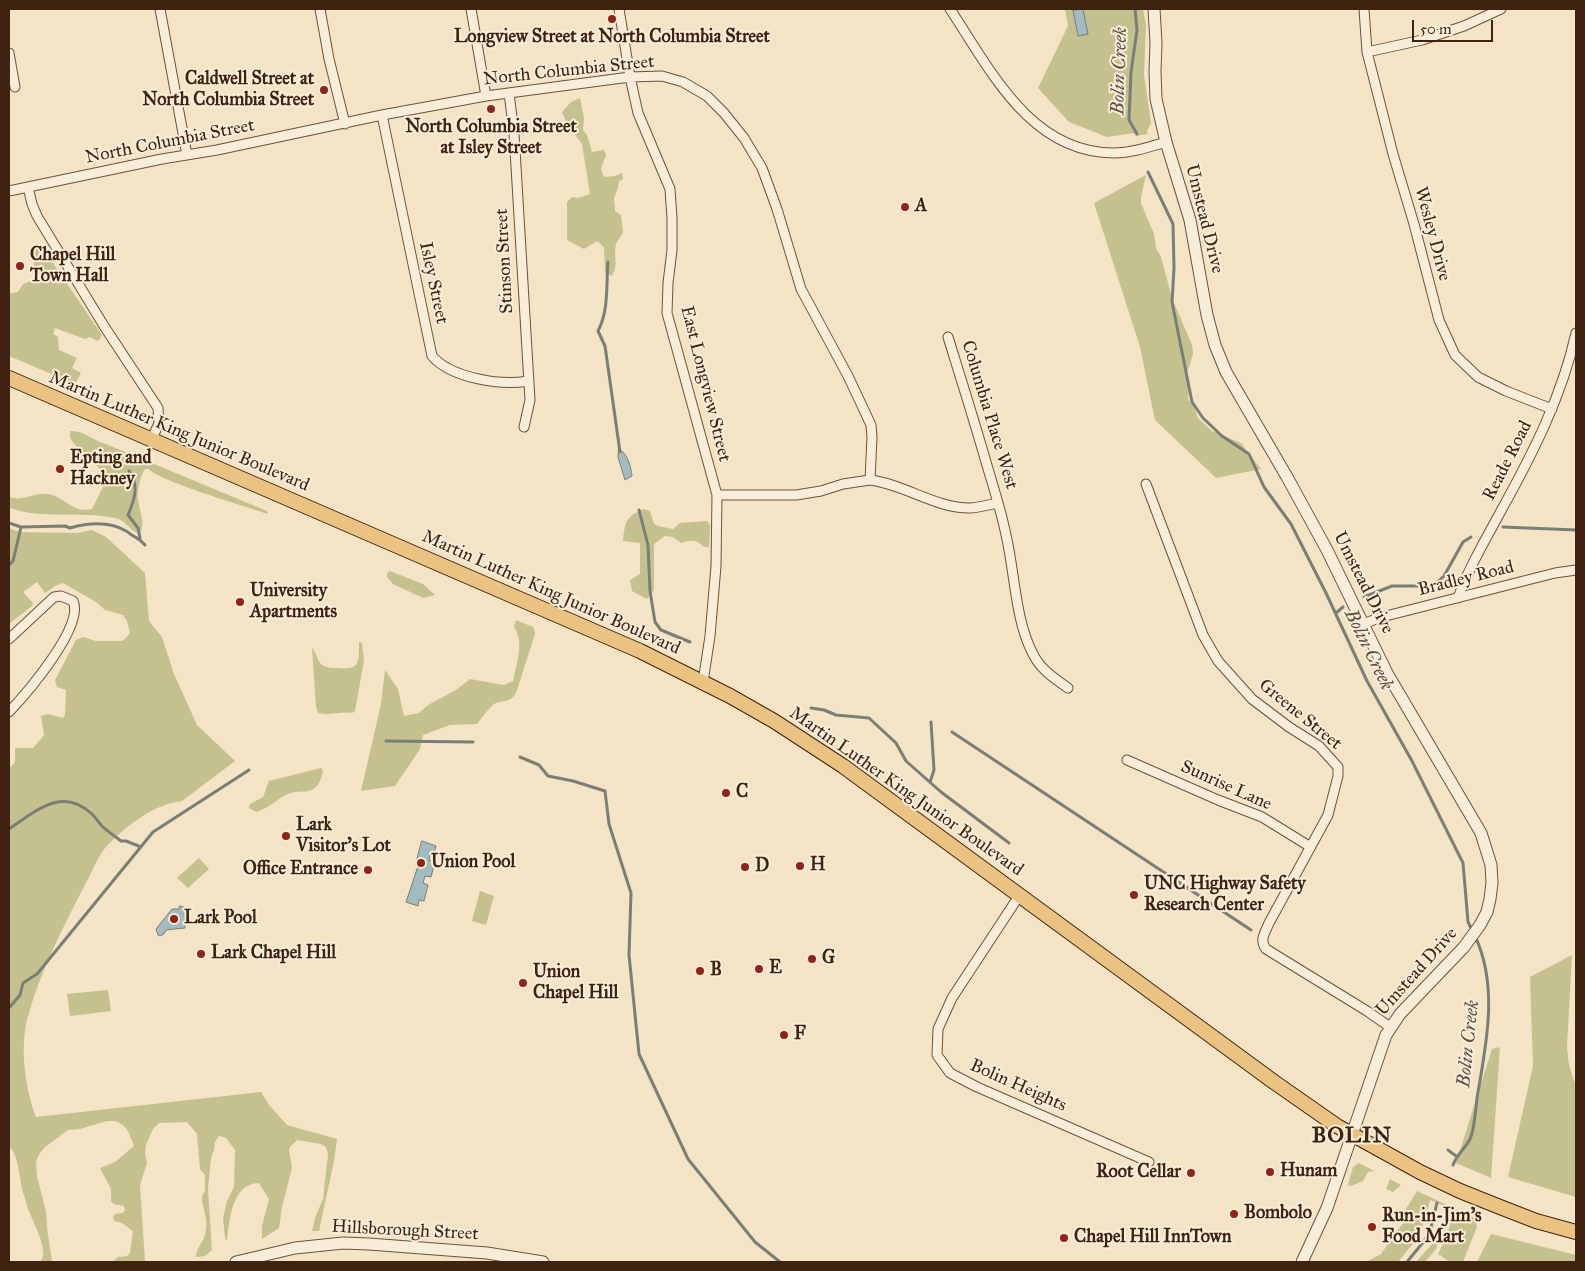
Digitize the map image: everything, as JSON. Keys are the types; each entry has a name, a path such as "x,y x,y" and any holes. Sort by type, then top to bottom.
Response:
{"main road":[{"name":"Martin Luther King Junior Boulevard","path":"9,378 523,599 703,682 774,721 837,762 1274,1082 1351,1134 1460,1191 1536,1221 1576,1232"}],"street":[{"path":"160,9 187,155"},
{"path":"320,9 329,59 345,124"},
{"path":"471,9 486,96"},
{"name":"East Longview Street","path":"619,9 630,78 638,113 670,189 672,242 666,313 717,495 716,566 710,636 703,682"},
{"path":"950,9 1013,102 1035,124 1056,138 1074,146 1114,153 1132,152 1166,142"},
{"name":"Umstead Drive","path":"1154,9 1156,99 1166,142 1190,220 1214,345 1226,372 1288,477 1327,550 1387,673 1481,833 1491,865 1492,883 1487,912 1464,947 1390,1027 1376,1059 1351,1134"},
{"name":"Wesley Drive","path":"1364,9 1367,52 1392,154 1414,224 1438,320 1455,355 1478,377 1506,391 1552,409"},
{"path":"1367,52 1422,40 1464,26 1501,9"},
{"path":"9,53 15,87"},
{"name":"North Columbia Street","path":"9,191 486,96 630,78 662,76 683,82 707,96 744,138 762,168 777,209 801,289 832,344 868,418 872,437 870,480"},
{"name":"Stinson Street","path":"509,93 514,143 530,400 524,427"},
{"name":"Isley Street","path":"382,116 432,356 445,368 456,372 498,382 528,381"},
{"path":"28,187 37,216 104,326 158,408 159,423 152,440"},
{"name":"Reade Road","path":"1458,598 1476,557 1530,457 1552,409 1572,353 1576,333"},
{"name":"Columbia Place West","path":"948,338 998,503 1026,638 1040,666 1048,675 1068,688"},
{"path":"717,495 796,495 870,480 896,485 919,496 956,506 970,508 998,503"},
{"name":"Greene Street","path":"1146,484 1203,635 1218,661 1252,699 1318,746 1338,767 1338,776 1328,815 1309,846 1269,923 1262,939 1262,944 1266,949 1390,1027"},
{"name":"Bradley Road","path":"1364,624 1378,618 1555,573 1576,570"},
{"path":"9,639 54,597 61,596 73,601 76,607 68,631 57,652 25,695 9,712"},
{"name":"Sunrise Lane","path":"1127,760 1262,817 1309,846"},
{"name":"Bolin Heights","path":"1020,896 952,998 938,1029 937,1055 950,1073 977,1087 1149,1162"},
{"path":"1302,1262 1327,1208 1351,1134"},
{"name":"Hillsborough Street","path":"236,1262 295,1248 343,1243 487,1252 543,1262"}],"shaded area":[{"path":"1065,9 1143,9 1146,25 1144,75 1151,123 1147,131 1148,134 1136,136 1134,133 1107,137 1069,122 1038,88 1068,26"},
{"path":"580,98 584,118 583,130 587,135 592,152 604,150 606,155 601,169 604,177 622,173 623,179 619,181 614,198 615,211 621,215 623,233 616,244 616,264 612,276 605,273 604,247 597,241 584,249 567,240 567,202 572,197 578,198 590,194 582,144 567,124 562,112 571,102"},
{"path":"1146,175 1141,203 1154,234 1156,248 1161,257 1172,298 1192,345 1193,354 1186,377 1189,386 1188,399 1194,407 1198,418 1212,431 1241,443 1261,469 1216,478 1155,420 1140,347 1094,203"},
{"path":"37,243 40,244 102,335 98,341 90,337 85,339 55,328 53,334 58,337 59,350 77,358 72,368 81,373 75,384 9,356 9,294 18,292 23,284 36,279 32,248"},
{"path":"70,431 84,434 101,443 267,511 268,514 168,480 149,469 145,469 139,487 138,501 142,516 140,533 134,531 123,521 115,518 53,515 9,508 9,497 19,498 48,494 54,495 79,509 92,509 103,487 103,472 75,445 70,438"},
{"path":"643,509 650,511 654,524 658,526 673,529 680,523 707,521 710,525 709,547 704,547 693,541 681,543 673,537 665,536 654,544 654,590 647,599 632,591 630,580 640,574 640,543 623,541 627,521"},
{"path":"9,528 19,532 77,533 92,530 106,537 145,573 149,621 162,637 174,674 197,725 235,761 182,801 161,807 131,824 114,839 98,859 53,949 27,1020 24,1044 26,1081 36,1117 261,1092 269,1105 287,1125 337,1139 319,1231 312,1231 323,1199 328,1154 326,1147 321,1144 297,1140 289,1150 292,1168 282,1207 279,1228 262,1239 262,1226 269,1199 259,1183 250,1185 243,1189 234,1204 227,1241 223,1218 227,1201 234,1187 235,1150 226,1138 219,1136 215,1142 211,1158 208,1189 212,1250 205,1256 196,1257 204,1238 206,1224 202,1201 205,1190 205,1175 200,1169 197,1134 187,1122 159,1123 153,1129 146,1145 147,1163 140,1185 145,1262 113,1262 118,1257 127,1256 130,1253 133,1231 122,1223 114,1221 113,1217 115,1214 123,1213 125,1210 124,1206 114,1204 111,1201 111,1189 100,1168 115,1162 134,1146 128,1131 123,1125 115,1121 107,1121 80,1129 68,1130 45,1147 36,1161 37,1176 46,1212 52,1262 40,1262 43,1254 41,1242 27,1207 15,1156 9,1147 9,769 15,762 15,748 33,748 44,735 41,716 48,714 63,718 65,715 66,690 57,687 55,680 76,640 83,637 96,641 121,641 130,633 127,621 123,615 105,610 96,602 63,583 45,593 37,582 23,592 33,603 32,606 9,624"},
{"path":"390,571 423,584 435,595 423,598 393,584 387,577 387,573"},
{"path":"516,620 533,627 535,634 516,693 509,700 494,704 477,724 450,725 423,735 420,749 395,786 361,791 381,704 385,670 398,689 404,716 419,713 428,705 456,690 470,679 504,685 513,681 518,661 519,640 514,627"},
{"path":"359,642 362,643 364,660 355,711 352,713 318,713 312,648 319,661 325,667 351,668 357,663"},
{"path":"321,768 323,771 321,777 318,784 312,790 286,795 256,812 249,808 250,804 263,797 269,781"},
{"path":"199,858 209,869 188,888 177,878"},
{"path":"480,891 494,896 486,925 472,921"},
{"path":"1572,955 1567,1047 1569,1065 1576,1087 1576,1197 1508,1177 1533,1066 1530,977"},
{"path":"108,990 111,1011 70,1016 67,994"},
{"path":"1500,1047 1491,1178 1456,1163 1492,1049"},
{"path":"1359,1163 1374,1171 1368,1172 1363,1181 1351,1186 1348,1185 1353,1167"},
{"path":"1390,1179 1401,1185 1393,1192 1386,1189"},
{"path":"1417,1191 1475,1218 1477,1227 1463,1262 1450,1262 1438,1254 1446,1238 1453,1214 1459,1212 1430,1200 1426,1217 1415,1241 1398,1262 1366,1262 1381,1254 1410,1213 1395,1222"},
{"path":"1491,1234 1576,1255 1575,1262 1477,1262"},
{"path":"1439,1239 1436,1249 1425,1262 1416,1262 1432,1244"}],"water":[{"path":"1083,9 1088,34 1078,36 1073,11"},
{"path":"619,449 627,457 631,469 632,476 625,480 618,457"},
{"path":"422,841 436,846 433,856 430,855 429,860 435,862 431,877 425,876 423,883 428,885 424,901 419,900 418,906 406,902 418,866 416,865"},
{"name":"Lark Pool","path":"180,906 184,907 185,928 166,930 164,934 158,935 156,929 172,909 178,909"}],"waterway":[{"name":"Bolin Creek","path":"1135,9 1137,30 1131,72 1129,120 1137,134"},
{"name":"Bolin Creek","path":"1148,172 1173,224 1174,268 1172,302 1192,402 1203,418 1222,436 1249,454 1264,487 1291,524 1367,681 1412,761 1463,863 1468,922 1472,930"},
{"path":"608,262 604,315 598,331 605,346 620,452"},
{"path":"129,471 134,482 135,493 128,515 138,528 140,538"},
{"path":"639,510 648,545 650,591 655,622 661,630 690,642"},
{"path":"9,523 21,527 65,526 70,528 91,524 106,524 127,531 145,545"},
{"path":"9,565 13,561 21,527"},
{"path":"1503,527 1576,530"},
{"path":"1364,597 1392,586 1433,586 1444,576 1463,542 1471,537"},
{"path":"1336,613 1343,607"},
{"path":"811,708 824,710 836,715 869,718 896,743 906,761 941,792 1009,843"},
{"path":"930,782 934,770 931,722"},
{"path":"952,732 1251,930"},
{"path":"386,741 473,742"},
{"path":"520,757 539,765 548,776 573,781 605,791 609,824 631,893 629,955 639,1054 688,1159 755,1242 780,1262"},
{"path":"9,1008 20,995 23,983 37,974 153,832 249,770"},
{"path":"9,829 49,804 70,802 81,806 92,814 104,828 121,841 141,847"},
{"name":"Bolin Creek","path":"1453,1165 1468,1143 1471,1135 1487,1037 1489,996 1487,975 1475,936"},
{"path":"1448,1150 1456,1156"},
{"name":"Bolin Creek","path":"1407,1262 1429,1235 1437,1203"}],"place":[{"name":"Longview Street at North Columbia Street","path":"612,19"},
{"name":"Caldwell Street at North Columbia Street","path":"324,90"},
{"name":"North Columbia Street at Isley Street","path":"491,109"},
{"name":"A","path":"905,207"},
{"name":"Chapel Hill Town Hall","path":"20,266"},
{"name":"Epting and Hackney","path":"60,469"},
{"name":"University Apartments","path":"240,602"},
{"name":"C","path":"726,793"},
{"name":"Lark Visitor's Lot","path":"286,836"},
{"name":"Union Pool","path":"421,863"},
{"name":"H","path":"800,866"},
{"name":"D","path":"745,867"},
{"name":"Office Entrance","path":"368,870"},
{"name":"UNC Highway Safety Research Center","path":"1134,895"},
{"name":"Lark Pool","path":"174,919"},
{"name":"Lark Chapel Hill","path":"201,954"},
{"name":"G","path":"812,959"},
{"name":"E","path":"759,969"},
{"name":"B","path":"700,971"},
{"name":"Union Chapel Hill","path":"523,983"},
{"name":"F","path":"784,1035"},
{"name":"Hunam","path":"1270,1172"},
{"name":"Root Cellar","path":"1191,1173"},
{"name":"Bombolo","path":"1234,1214"},
{"name":"Run-in-Jim's Food Mart","path":"1372,1227"},
{"name":"Chapel Hill InnTown","path":"1064,1238"}],"district":[{"name":"BOLIN","path":"1352,1137"}]}
